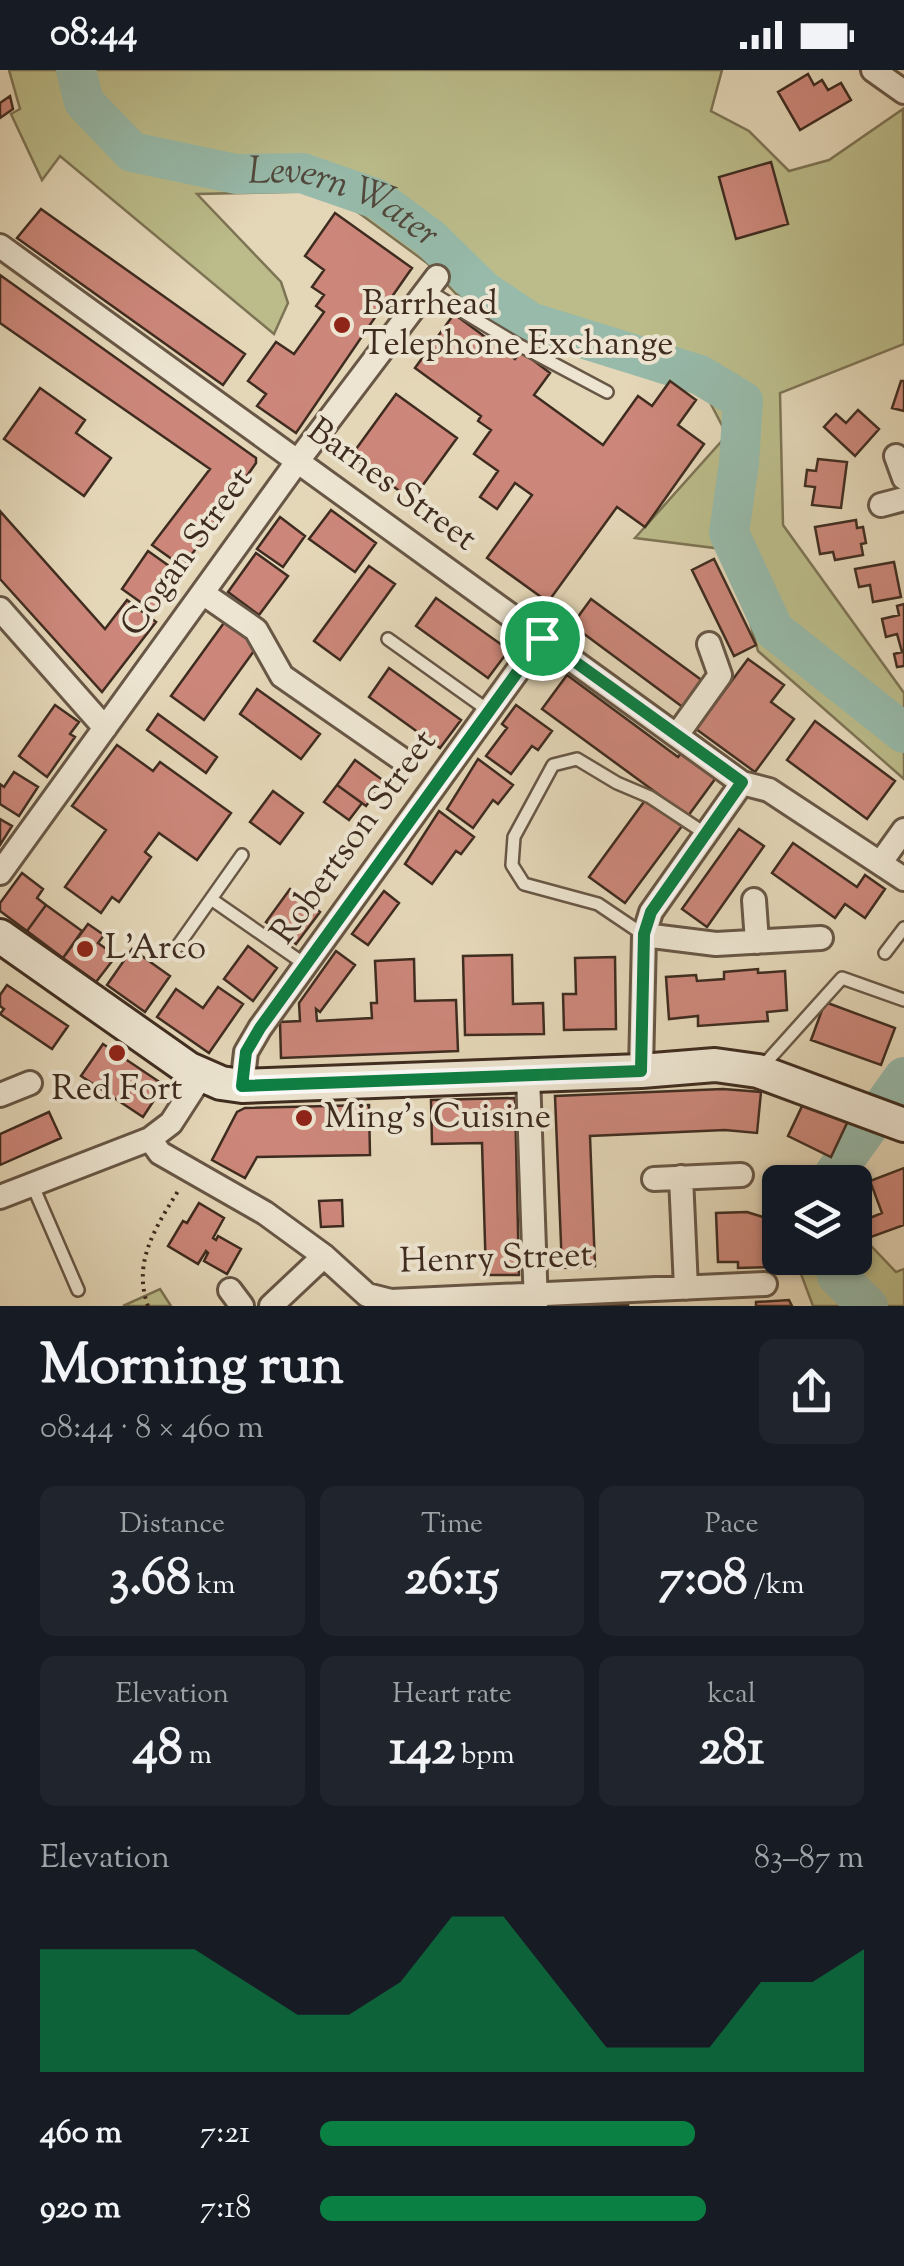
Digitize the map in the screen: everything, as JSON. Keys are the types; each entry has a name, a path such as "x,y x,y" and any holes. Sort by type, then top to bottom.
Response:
{"main road":[{"path":"0,936 189,1070 221,1083 242,1086 715,1065 758,1071 904,1125"}],"street":[{"path":"873,70 904,92"},
{"name":"Barnes Street","path":"0,246 742,782 769,790 904,879"},
{"name":"Cogan Street","path":"0,872 296,462 432,284"},
{"path":"204,594 256,630 282,676 339,731 402,760"},
{"path":"0,610 105,728"},
{"name":"Robertson Street","path":"242,1086 246,1052 542,638"},
{"path":"677,735 720,675 708,644"},
{"path":"641,1071 644,934 651,912 742,782"},
{"path":"880,862 904,830"},
{"path":"754,900 757,942"},
{"path":"644,934 716,944 821,938"},
{"path":"0,1197 150,1139 171,1123 202,1075"},
{"path":"528,1075 537,1300"},
{"path":"0,1095 30,1083"},
{"name":"Henry Street","path":"150,1139 160,1153 265,1213 324,1256 367,1295 391,1301 537,1300 686,1288 719,1296 766,1284"},
{"path":"654,1179 740,1175"},
{"path":"681,1178 686,1288"},
{"path":"271,1306 324,1256"}],"lane":[{"path":"432,284 515,343 607,392"},
{"path":"388,638 489,710"},
{"path":"644,934 598,904 524,884 512,865 514,836 553,765 578,758 617,783 650,797 706,834"},
{"path":"178,947 242,855"},
{"path":"211,900 306,966"},
{"path":"885,953 904,928"},
{"path":"758,1071 842,978 904,1000"},
{"path":"32,1184 78,1290"}],"path":[{"path":"148,1306 142,1292 145,1247 190,1170"}],"green space":[{"path":"9,70 722,70 711,111 749,131 789,171 829,160 903,109 904,344 780,393 783,525 904,693 904,779 758,651 730,550 635,538 727,435 703,389 456,294 427,263 329,191 197,194 281,282 288,303 274,334 60,156 42,180 11,114 20,109"},
{"path":"872,1247 896,1272 904,1269 904,1306 813,1306 801,1275 872,1275"},
{"path":"160,1289 171,1306 123,1306"}],"building":[{"path":"808,74 814,85 822,80 828,90 841,83 851,100 800,130 778,92"},
{"path":"10,96 13,109 0,118 0,103"},
{"path":"771,162 788,224 736,239 719,177"},
{"path":"41,209 245,354 223,385 17,238"},
{"name":"Barrhead Telephone Exchange","path":"335,213 412,268 296,433 257,406 266,394 248,381 276,342 294,354 324,312 316,306 324,295 312,287 324,270 305,256"},
{"path":"0,275 256,458 183,567 152,545 210,469 0,323"},
{"path":"454,314 515,359 521,351 550,373 534,395 603,445 638,396 652,406 670,381 696,400 678,425 704,444 645,527 617,507 548,602 487,558 532,495 515,483 497,509 480,497 498,471 474,454 491,430 478,421 481,416 415,368"},
{"path":"904,381 904,411 892,408"},
{"path":"40,388 85,420 76,433 111,458 84,496 4,439"},
{"path":"396,394 457,438 412,500 351,456"},
{"path":"858,410 879,429 855,456 824,427 836,414 846,423"},
{"path":"818,459 847,462 841,508 812,505 815,487 805,486 807,470 816,471"},
{"path":"331,510 376,543 355,572 309,539"},
{"path":"0,511 105,629 127,600 156,622 102,692 0,579"},
{"path":"280,517 305,536 283,567 257,549"},
{"path":"856,520 857,528 863,527 863,555 835,560 833,552 820,554 815,527"},
{"path":"148,551 179,573 153,611 122,589"},
{"path":"256,553 288,576 259,615 228,592"},
{"path":"714,559 756,645 734,656 692,570"},
{"path":"894,562 901,597 873,602 870,585 859,587 855,569"},
{"path":"369,566 395,584 340,660 314,641"},
{"path":"436,598 509,650 488,678 416,626"},
{"path":"591,599 707,684 688,711 572,625"},
{"path":"904,604 904,666 897,667 894,654 902,652 897,634 886,637 882,619 899,615 897,606"},
{"path":"226,620 259,644 204,720 171,696"},
{"path":"748,659 784,685 771,702 794,719 755,772 696,729"},
{"path":"389,668 461,720 440,748 369,697"},
{"path":"567,675 678,757 682,752 718,775 688,816 542,709"},
{"path":"257,689 320,734 301,759 240,714"},
{"path":"55,705 79,722 70,734 75,737 47,777 19,756"},
{"path":"516,705 552,731 538,750 532,746 511,774 486,756 507,728 502,724"},
{"path":"158,714 217,757 206,773 147,730"},
{"path":"815,721 895,781 867,819 787,760"},
{"path":"117,745 153,771 160,762 231,813 197,860 159,833 145,852 151,857 119,902 112,897 101,913 65,887 106,830 72,806"},
{"path":"478,759 513,785 498,804 493,800 473,828 447,809"},
{"path":"355,760 384,781 366,806 337,785"},
{"path":"14,772 38,787 19,816 0,804 0,784 4,787"},
{"path":"337,785 362,803 349,820 324,802"},
{"path":"273,791 303,813 280,844 250,822"},
{"path":"646,799 682,826 625,903 589,877"},
{"path":"439,811 474,837 461,854 456,851 432,884 405,864"},
{"path":"0,819 12,826 0,845"},
{"path":"739,829 764,846 707,927 682,909"},
{"path":"793,843 857,887 865,875 885,889 865,918 845,904 835,918 772,873"},
{"path":"22,873 43,889 37,898 46,905 27,931 0,911 0,903"},
{"path":"290,889 320,912 296,944 266,922"},
{"path":"384,891 399,903 368,945 352,934"},
{"path":"46,905 82,931 63,958 27,931"},
{"path":"88,924 104,935 98,943 116,956 96,982 63,958"},
{"path":"248,946 277,968 253,1001 224,979"},
{"path":"132,949 170,976 145,1012 107,985"},
{"path":"336,951 355,965 320,1012 316,1009 317,1021 372,1018 371,1003 377,1003 375,961 414,959 415,1001 456,1000 458,1051 281,1058 280,1022 300,1021 299,1003"},
{"path":"512,955 513,1004 543,1003 544,1034 465,1035 463,956"},
{"path":"615,957 616,1029 564,1030 563,994 576,994 575,958"},
{"path":"758,969 758,973 785,971 787,1010 767,1012 768,1021 698,1026 698,1016 669,1019 666,977 696,975 697,981 724,979 724,972"},
{"path":"7,985 68,1026 52,1049 0,1014 4,1009 0,1006 0,995"},
{"path":"218,987 243,1004 209,1053 157,1017 176,989 203,1008"},
{"path":"825,1002 895,1028 881,1065 811,1040"},
{"path":"103,1044 164,1085 143,1117 81,1076"},
{"path":"723,1089 761,1092 757,1133 725,1130 590,1136 595,1266 562,1268 555,1096"},
{"path":"515,1098 519,1275 486,1275 482,1143 432,1144 431,1100"},
{"path":"804,1102 847,1123 831,1157 788,1136"},
{"path":"369,1105 370,1155 257,1157 245,1178 212,1160 237,1112 245,1108"},
{"path":"49,1112 61,1138 0,1165 0,1134"},
{"path":"904,1168 904,1225 872,1237 872,1217 882,1213 872,1180"},
{"path":"342,1200 343,1226 321,1227 319,1201"},
{"path":"199,1203 224,1218 213,1238 218,1236 241,1249 227,1274 204,1261 206,1251 198,1264 168,1246"},
{"path":"747,1212 762,1217 762,1267 738,1268 738,1262 718,1262 716,1213"},
{"path":"789,1300 792,1306 756,1306 756,1302"},
{"path":"558,1305 628,1306 558,1306"}],"waterway":[{"name":"Levern Water","path":"76,70 84,102 132,152 236,174 302,173 377,199 430,238 484,291 530,322 700,375 743,401 729,533 774,630 904,733"},
{"name":"Levern Water","path":"841,1165 904,1077"},
{"name":"Levern Water","path":"837,1275 868,1306"}],"place":[{"name":"Barrhead Telephone Exchange","path":"342,325"},
{"name":"L'Arco","path":"85,949"},
{"name":"Red Fort","path":"117,1053"},
{"name":"Ming's Cuisine","path":"304,1118"}],"route":[{"path":"542,638 742,782 651,912 644,934 641,1071 242,1086 246,1052 260,1028 542,638"}]}
